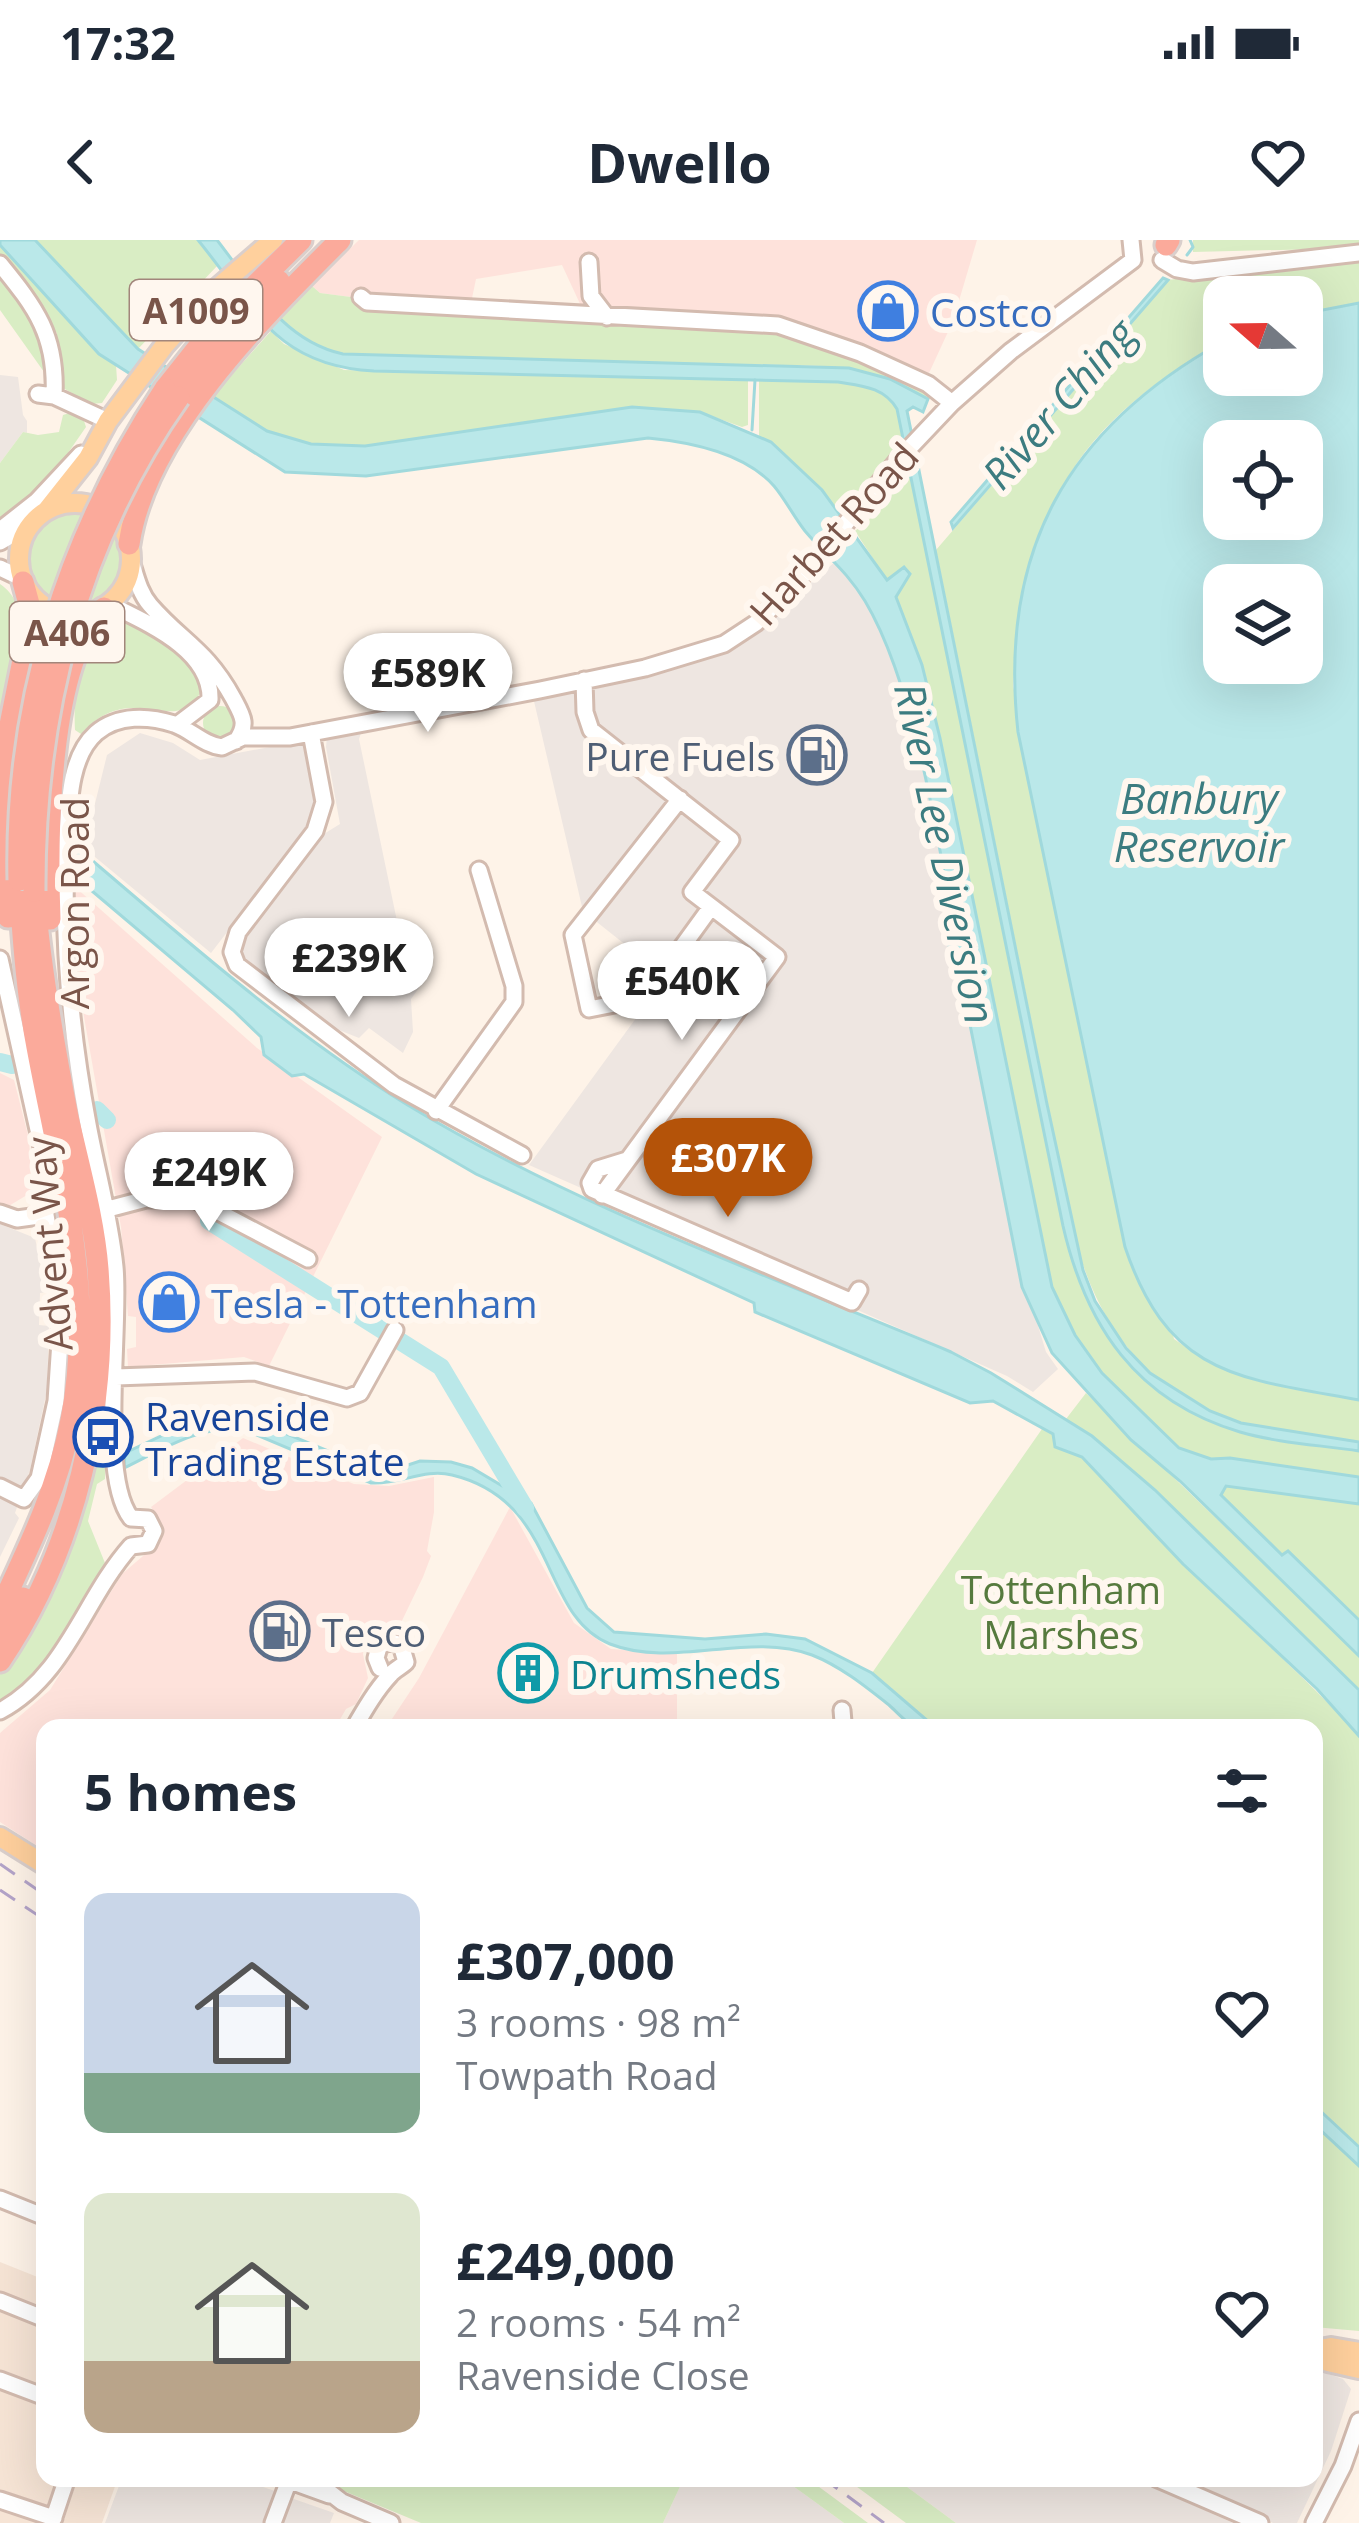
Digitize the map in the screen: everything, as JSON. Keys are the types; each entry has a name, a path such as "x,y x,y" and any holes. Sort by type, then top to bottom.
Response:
{"highway":[{"name":"A406","path":"130,552 135,506 164,450 323,243"},
{"name":"A406","path":"3,1599 54,1488 77,1380 80,1289 69,1162 44,1039 27,885 45,725 73,612 105,529 142,456 195,375 237,325 323,243"},
{"path":"22,580 32,615 31,637 8,734 7,770 27,885"},
{"path":"44,1039 14,958 27,885 60,807 57,735 76,651 83,631 107,606"},
{"name":"A406","path":"0,1661 54,1565 95,1396 100,1328 93,1231 69,1162"},
{"name":"A406","path":"0,1635 41,1565 78,1477"}],"main road":[{"name":"A1009","path":"38,517 88,458 129,390 215,290 274,240"},
{"path":"88,458 85,490 117,522 130,552 128,576 107,606 82,616 65,615 38,603 22,580 18,554 38,517 71,503 101,510"},
{"path":"0,1837 36,1859"},
{"path":"1323,2349 1359,2352"},
{"path":"1323,2358 1359,2369"}],"street":[{"path":"1131,240 1133,260 1148,267 1165,246 1177,269 1193,272 1359,253"},
{"name":"Harbet Road","path":"236,741 310,733 584,680 724,644 767,613 815,563 899,459 952,403 1011,351 1133,260"},
{"path":"589,262 591,296 607,316"},
{"path":"0,264 37,310 47,333 53,361 46,395 107,424 37,500 0,530"},
{"path":"361,297 367,302 778,325 860,353 928,384 952,403"},
{"path":"0,542 38,517"},
{"path":"130,552 143,596 211,661 246,724 266,737"},
{"path":"0,568 22,580"},
{"path":"107,606 176,641 209,682 211,692 196,724 202,738 214,746 236,741 242,734 243,715"},
{"path":"584,680 585,712 592,730 731,840 692,892 777,957 627,1160 598,1169 592,1189 852,1302 859,1290"},
{"path":"177,725 221,699 243,715"},
{"name":"Argon Road","path":"131,1518 122,1507 115,1480 116,1274 67,988 60,807 81,752 101,729 136,717 177,725 202,738"},
{"path":"310,733 324,802 320,823 238,932 232,952 237,965 394,1085 522,1155"},
{"path":"680,799 573,935 589,1010 645,998 711,907"},
{"path":"436,1112 514,1002 514,986 478,870"},
{"name":"Advent Way","path":"0,959 43,1152 46,1215 61,1293 60,1368 39,1478 24,1499 0,1487"},
{"path":"107,1209 146,1199 194,1199 308,1259"},
{"path":"0,1213 17,1219 46,1215"},
{"path":"116,1377 255,1372 347,1399 360,1393 393,1334"},
{"path":"0,1711 41,1682 130,1546 148,1544 154,1531 148,1519 131,1518 123,1529 130,1546"},
{"path":"359,1719 386,1670"},
{"path":"0,2199 36,2213"},
{"path":"0,2301 36,2315"},
{"path":"0,2380 36,2394"},
{"path":"1314,2523 1359,2421"},
{"path":"0,2500 53,2520 64,2487"},
{"path":"273,2523 292,2487"},
{"path":"311,2487 391,2523"},
{"path":"1177,2487 1260,2523"}],"shaded area":[{"path":"359,240 977,240 953,321 929,373 778,316 581,306 562,265 476,279 471,303 371,298 366,292 351,297 320,293 312,286"},
{"path":"0,375 18,377 27,433 23,432 0,463"},
{"path":"837,560 867,604 905,686 936,792 1022,1273 1046,1352 1058,1369 1033,1392 1007,1376 529,1165 666,977 583,911 533,697 761,626"},
{"path":"362,730 359,739 407,969 419,988 411,999 413,1032 403,1053 369,1028 359,1038 334,1028 251,969 240,950 248,931 319,837 340,824 327,736"},
{"path":"140,733 173,743 200,760 297,742 307,745 320,792 315,818 211,953 85,844 107,755"},
{"path":"74,886 257,1048 382,1137 269,1366 244,1357 128,1367 127,1349 136,1347 136,1317 128,1316 121,1227 80,994"},
{"path":"0,1073 14,1080 29,1139 32,1192 7,1207 0,1203"},
{"path":"0,1224 35,1238 46,1292 40,1293 39,1325 49,1326 47,1390 30,1470 15,1513 19,1518 0,1557"},
{"path":"243,1438 354,1484 389,1486 434,1477 427,1551 431,1556 423,1577 397,1631 365,1636 368,1678 356,1704 340,1719 36,1719 36,1845 0,1822 0,1733 50,1690 122,1574 157,1544 161,1525 151,1507"},
{"path":"510,1507 574,1623 611,1649 677,1654 677,1719 392,1719 419,1678"},
{"path":"0,2262 36,2276 36,2487 55,2487 43,2523 0,2523"},
{"path":"1323,2372 1343,2379 1351,2389 1323,2468"},
{"path":"75,2487 115,2487 102,2523 63,2523"},
{"path":"119,2487 263,2487 275,2491 263,2523 105,2523"},
{"path":"680,2487 794,2487 844,2523 663,2523"},
{"path":"907,2487 1153,2487 1233,2523 956,2523"},
{"path":"1195,2487 1314,2487 1297,2523 1273,2523"},
{"path":"291,2498 334,2513 330,2523 282,2523"}],"green space":[{"path":"35,240 198,240 218,265 138,349"},
{"path":"1193,240 1359,240 1359,248 1193,252"},
{"path":"0,245 99,354 116,365 117,380 102,403 91,404 63,388 54,340 57,333 35,296 0,258"},
{"path":"1359,256 1359,303 1323,310 1323,276 1203,276 1203,354 1128,407 1093,442 1045,523 1030,571 1013,686 1174,1339 1240,1373 1359,1400 1359,1442 1267,1430 1206,1410 1152,1374 1111,1325 1096,1297 1074,1233 936,550 1168,280"},
{"path":"0,273 32,322 49,379 0,310"},
{"path":"312,286 320,293 351,297 357,306 551,321 642,319 794,333 931,391 928,399 868,372 823,366 343,355 306,342 280,319"},
{"path":"271,331 284,344 344,370 748,379 748,425 700,412 632,407 365,446 311,444 267,431 211,398"},
{"path":"759,380 849,383 882,393 895,406 903,439 842,515 822,490 759,436"},
{"path":"73,412 83,418 86,427 52,476 0,520 0,463 23,432 59,432 63,415"},
{"path":"908,465 1063,1226 1086,1296 1121,1355 1172,1401 1240,1432 1359,1451 1359,1477 1211,1459 1179,1448 1102,1373 1075,1335 1052,1287 940,738 922,665 896,597 910,574 887,580 855,531 873,516 871,510"},
{"path":"75,512 108,526 122,559 108,592 75,606 42,592 28,559 42,526"},
{"path":"0,584 13,597 21,630 0,720"},
{"path":"112,620 140,626 165,640 203,685 183,710 116,710 81,734 75,730 80,669 92,640"},
{"path":"220,706 232,711 237,723 232,735 220,740 208,735 203,723 208,711"},
{"path":"1086,1393 1359,1656 1359,1690 1155,1489 1066,1419"},
{"name":"Tottenham Marshes","path":"1042,1429 1095,1470 1181,1562 1359,1736 1359,2147 1323,2113 1323,1719 926,1719 872,1673"},
{"path":"103,1431 105,1479 97,1484 88,1521 105,1563 39,1675 0,1705 0,1674 24,1637 74,1530"},
{"name":"Tottenham Marshes","path":"1225,1486 1359,1504 1359,1620 1289,1551 1283,1556 1221,1495"},
{"path":"1323,2132 1359,2166 1359,2331 1323,2328"},
{"path":"680,2487 663,2523 421,2523 339,2489"},
{"path":"794,2487 819,2487 868,2523 844,2523"},
{"path":"857,2487 907,2487 956,2523 906,2523"}],"water":[{"name":"River Lee Diversion","path":"0,240 35,240 138,349 267,431 311,444 365,446 632,407 700,412 771,442 822,490 887,580 904,567 910,574 896,597 922,665 940,738 1052,1287 1075,1335 1102,1373 1179,1448 1211,1459 1359,1477 1359,1504 1226,1486 1221,1495 1359,1620 1359,1656 1180,1481 1131,1440 1052,1353 1022,1287 957,959 951,960 949,945 955,937 911,718 865,601 805,531 774,486 732,457 648,438 366,476 285,472 99,354"},
{"path":"198,240 217,240 286,324 343,354 849,368 890,379 928,399 923,412 913,407 907,411 1047,1104 1083,1270 1095,1301 1126,1348 1150,1373 1210,1411 1241,1423 1359,1442 1359,1451 1240,1432 1172,1401 1121,1355 1086,1296 1063,1226 892,402 872,389 838,382 341,367 290,346 271,330"},
{"path":"1163,278 1168,280 953,528 951,522"},
{"name":"Banbury Reservoir","path":"1359,303 1359,1400 1278,1385 1214,1364 1187,1347 1163,1323 1143,1290 1125,1247 1018,732 1015,667 1020,607 1033,552 1055,501 1085,455 1123,413 1203,354 1203,396 1323,396 1323,310"},
{"path":"0,783 249,992 406,1104 604,1207 951,1352 1092,1436 1155,1490 1359,1690 1359,1736 1317,1689 1183,1564 1082,1457 1055,1447 1053,1434 993,1401 970,1403 755,1312 754,1303 476,1174 304,1074 292,1076 264,1055 261,1037 233,1010 0,819"},
{"path":"231,1415 248,1418 374,1470 390,1471 420,1461 472,1468 531,1503 587,1608 614,1632 705,1639 766,1634 805,1639 872,1673 926,1719 906,1719 842,1671 788,1649 660,1653 610,1644 587,1630 571,1609 531,1533 512,1508 487,1489 452,1475 371,1483 245,1430 229,1429 183,1440 124,1468 125,1453 193,1421"},
{"path":"1323,2113 1359,2147 1359,2166 1323,2132"}],"waterway":[{"name":"River Ching","path":"1187,255 1193,247 1190,240"},
{"path":"752,430 755,380"},
{"path":"0,1062 12,1065"},
{"path":"97,1110 107,1120"},
{"path":"209,1221 441,1367 525,1508"}],"railway":[{"path":"0,1864 36,1889"},
{"path":"0,1890 36,1914"},
{"path":"835,2487 884,2523"}],"place":[{"name":"Costco","path":"888,311"},
{"name":"Pure Fuels","path":"817,755"},
{"name":"Tesla - Tottenham","path":"169,1302"},
{"name":"Ravenside Trading Estate","path":"103,1437"},
{"name":"Tesco","path":"280,1631"},
{"name":"Drumsheds","path":"528,1673"}]}
